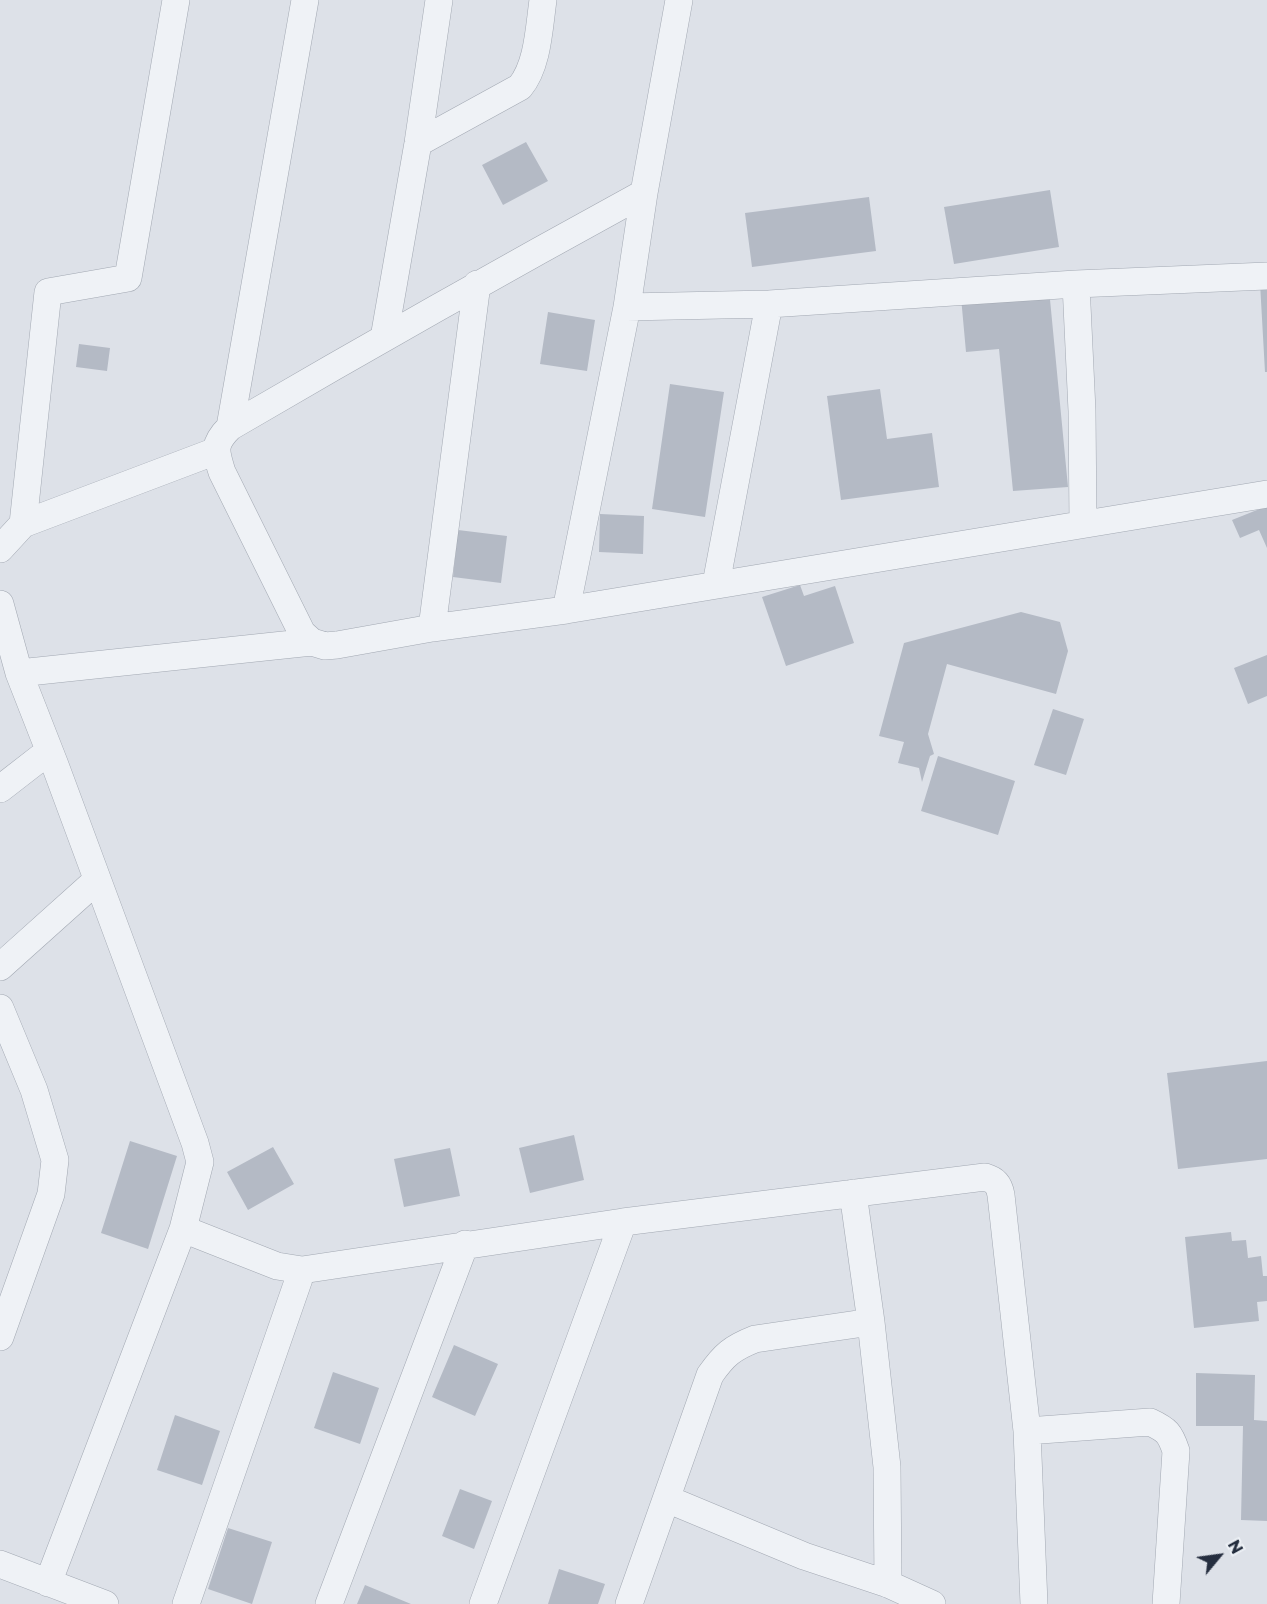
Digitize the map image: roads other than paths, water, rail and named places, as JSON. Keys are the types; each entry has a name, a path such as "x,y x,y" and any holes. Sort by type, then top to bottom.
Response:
{"street":[{"path":"23,524 48,292 128,278 176,0"},
{"path":"231,427 305,0"},
{"path":"384,338 418,142 439,0"},
{"path":"418,142 520,87 528,78 543,0"},
{"path":"566,610 627,307 644,193 679,0"},
{"path":"312,642 302,633 296,622 222,472 216,451 218,439 231,427 477,284 644,193"},
{"path":"627,307 769,304 1076,284 1267,276"},
{"path":"432,628 477,284"},
{"path":"1076,284 1083,524"},
{"path":"716,584 769,304"},
{"path":"0,549 23,524 216,451"},
{"path":"19,673 312,642 325,646 337,645 432,628 566,610 1267,494"},
{"path":"0,604 19,673 56,765 200,1162 183,1229 48,1583"},
{"path":"0,789 40,758 46,758 56,765"},
{"path":"0,967 97,880"},
{"path":"0,1008 34,1090 55,1160 51,1194 11,1273 0,1337"},
{"path":"183,1229 277,1266 302,1270 623,1222 985,1177 993,1179 999,1186 1027,1431 1034,1604"},
{"path":"854,1193 887,1467 888,1584"},
{"path":"483,1604 623,1222"},
{"path":"329,1604 465,1244"},
{"path":"186,1604 302,1270"},
{"path":"629,1604 710,1375 722,1357 738,1346 755,1339 871,1322"},
{"path":"1027,1431 1150,1422 1163,1428 1171,1436 1176,1451 1166,1604"},
{"path":"667,1499 804,1556 888,1584 932,1604"},
{"path":"0,1564 105,1604"}]}
